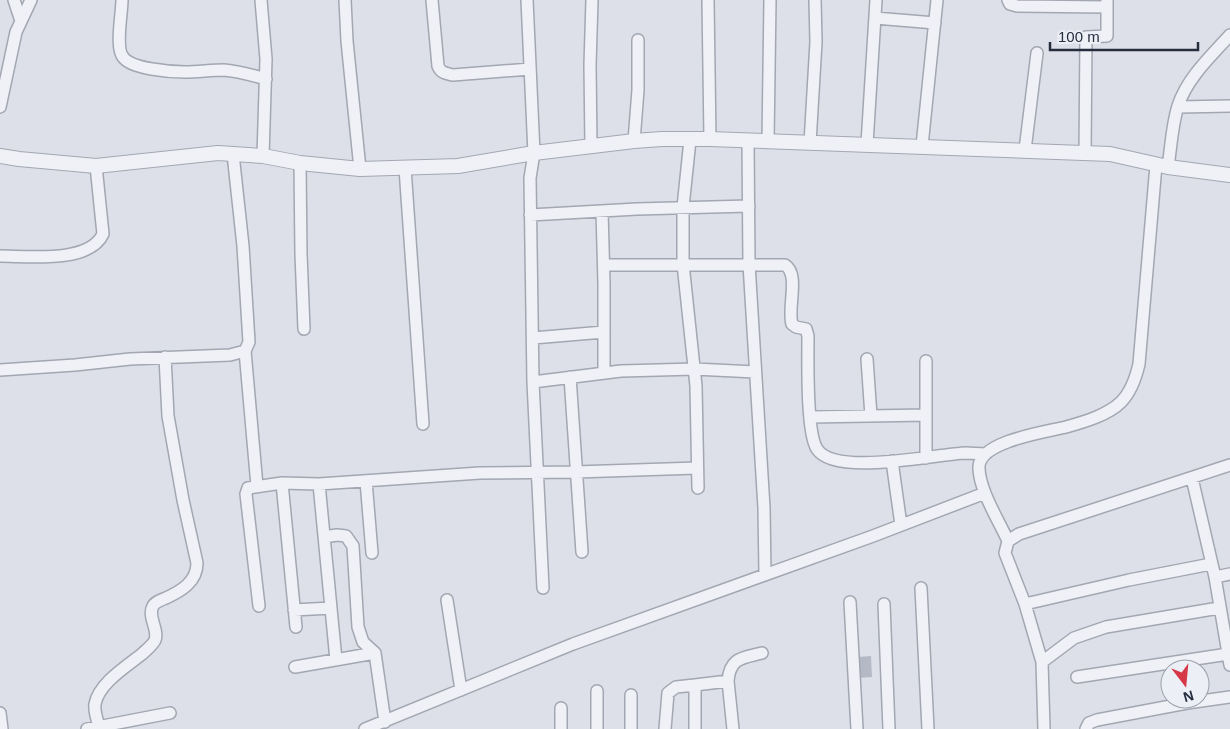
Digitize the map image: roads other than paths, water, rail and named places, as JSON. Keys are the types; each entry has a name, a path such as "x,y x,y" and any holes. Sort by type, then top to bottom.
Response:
{"street":[{"path":"14,0 21,21"},
{"path":"0,107 16,32 31,0"},
{"path":"122,0 119,46 122,57 128,62 167,71 223,70 266,79"},
{"path":"261,0 265,32 266,79 263,156"},
{"path":"345,0 347,41 360,169"},
{"path":"432,0 438,66 444,73 453,75 530,69"},
{"path":"528,0 534,153 530,167 534,382 543,588"},
{"path":"591,147 590,65 592,0"},
{"path":"708,0 710,139"},
{"path":"768,142 770,0"},
{"path":"810,143 816,42 816,0"},
{"path":"867,144 876,0"},
{"path":"922,146 937,0"},
{"path":"1008,0 1010,4 1017,6 1048,3 1107,3 1107,36 1086,37 1084,153"},
{"path":"875,18 935,24"},
{"path":"1008,541 985,492 979,473 979,463 985,454 1001,444 1066,427 1112,410 1122,401 1131,388 1139,364 1162,166 1178,107 1191,80 1230,35"},
{"path":"634,141 638,90 638,40"},
{"path":"1025,150 1037,53"},
{"path":"1178,107 1230,106"},
{"path":"0,156 96,166 218,153 263,156 300,163 360,169 405,168 458,166 534,153 634,141 710,139 1110,154 1162,166 1230,175"},
{"path":"690,140 683,207 683,264 694,369 698,488"},
{"path":"748,141 749,264 754,372 764,508 765,574"},
{"path":"233,154 243,246 249,342 245,351 257,486"},
{"path":"300,163 304,329"},
{"path":"0,256 59,256 76,254 99,242 103,234 96,166"},
{"path":"405,168 423,424"},
{"path":"530,216 602,210 749,206"},
{"path":"602,210 604,372"},
{"path":"604,265 785,265 791,271 791,320 794,326 806,330 808,336 810,417 813,439 822,455 845,463 892,461 965,453 985,454"},
{"path":"533,338 604,332"},
{"path":"0,370 165,357 230,355 245,351"},
{"path":"99,726 95,704 101,691 118,672 156,640 151,611 153,606 188,585 197,571 168,416 165,357"},
{"path":"867,359 871,416"},
{"path":"926,361 926,458"},
{"path":"534,382 604,372 694,369 754,372"},
{"path":"570,377 582,552"},
{"path":"810,417 926,415"},
{"path":"892,461 901,525"},
{"path":"1044,729 1042,662 1025,604 1006,558 1005,549 1008,541 1019,534 1230,465"},
{"path":"259,606 246,494 248,488 282,483 319,484 480,473 697,468"},
{"path":"1077,677 1229,660 1214,577 1192,478"},
{"path":"366,481 372,553"},
{"path":"282,483 296,627"},
{"path":"319,484 336,660"},
{"path":"365,729 380,725 573,644 901,525 985,492"},
{"path":"324,537 346,536 353,546 358,627 363,642 375,653 380,725"},
{"path":"1025,604 1129,580 1211,564"},
{"path":"1214,577 1230,574"},
{"path":"921,588 928,729"},
{"path":"448,600 461,690"},
{"path":"850,602 857,729"},
{"path":"884,604 889,729"},
{"path":"294,610 331,608"},
{"path":"1042,662 1074,638 1098,630 1219,608"},
{"path":"295,667 375,653"},
{"path":"733,729 728,681 729,669 734,662 762,653"},
{"path":"665,729 666,697 670,690 676,687 728,681"},
{"path":"695,685 695,729"},
{"path":"597,691 597,729"},
{"path":"631,695 631,729"},
{"path":"1086,729 1089,723 1097,720 1230,697"},
{"path":"561,708 561,729"},
{"path":"0,713 2,729"},
{"path":"87,729 170,713"}]}
